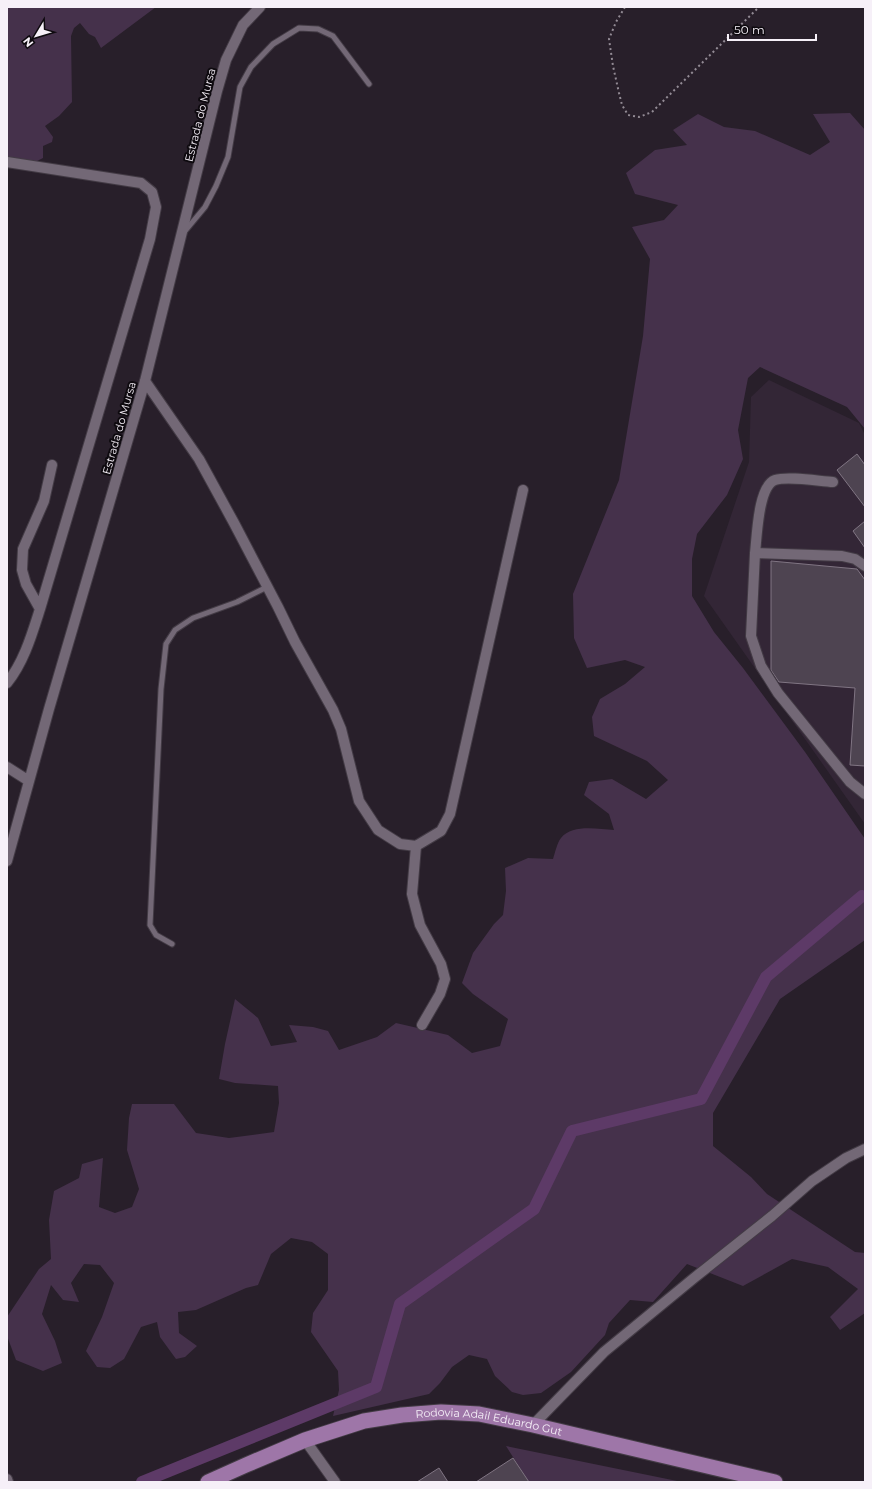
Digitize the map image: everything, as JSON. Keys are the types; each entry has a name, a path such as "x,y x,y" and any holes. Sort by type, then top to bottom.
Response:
{"main road":[{"name":"Rodovia Adail Eduardo Gut","path":"216,1481 246,1465 305,1440 364,1421 402,1415 440,1412 479,1414 533,1425 775,1482"}],"street":[{"name":"Estrada do Mursa","path":"7,861 145,381 226,60 243,25 260,7"},
{"path":"7,162 141,183 152,192 156,207 150,239 40,609 29,644 7,684"},
{"path":"145,381 199,459 234,522 295,642 333,710 341,729 359,801 378,830 400,844 416,846 441,831 450,814 523,490"},
{"path":"40,609 26,584 22,570 23,549 44,501 52,465"},
{"path":"833,482 782,478 772,481 767,487 762,497 755,553 751,636 761,666 778,693 850,782 865,794"},
{"path":"755,553 842,556 855,559 865,566"},
{"path":"7,767 29,781"},
{"path":"416,846 412,894 420,925 441,964 445,978 440,994 422,1025"},
{"path":"533,1425 610,1347 772,1216 812,1181 846,1158 865,1148"},
{"path":"305,1440 335,1482"}],"lane":[{"path":"183,233 205,207 216,186 228,157 240,87 251,67 273,44 299,28 318,29 333,36 369,84"},
{"path":"172,944 156,935 150,925 160,697 166,644 175,630 193,618 237,602 267,587"}],"path":[{"path":"625,7 616,22 609,39 622,105 628,115 639,117 652,112 759,7"}],"shaded area":[{"path":"7,7 156,7 101,48 95,37 89,34 80,23 74,28 71,36 72,102 59,116 45,126 53,137 52,142 43,146 43,158 31,164 7,166"},
{"path":"850,113 865,130 865,429 847,407 760,367 748,378 738,430 743,459 727,495 697,534 692,559 692,596 714,632 743,668 805,752 865,839 865,940 780,999 713,1113 713,1146 751,1177 767,1194 855,1252 865,1253 865,1313 840,1330 830,1317 858,1289 828,1267 792,1259 743,1286 687,1264 653,1302 630,1300 609,1323 605,1335 571,1372 541,1393 523,1395 512,1392 495,1376 487,1359 469,1355 452,1367 440,1383 429,1394 333,1416 339,1390 338,1371 311,1332 313,1313 328,1290 328,1254 312,1242 291,1238 271,1254 258,1285 246,1288 196,1310 178,1312 179,1333 197,1346 185,1357 176,1359 160,1337 157,1322 141,1327 124,1359 110,1368 97,1367 86,1351 102,1317 114,1283 100,1265 84,1264 71,1283 79,1302 63,1300 51,1285 42,1314 55,1341 62,1363 43,1371 16,1360 7,1336 7,1317 39,1269 51,1259 49,1220 54,1191 79,1178 82,1164 103,1158 99,1207 115,1213 132,1207 139,1189 127,1150 129,1118 132,1104 174,1104 196,1133 229,1138 274,1132 279,1103 278,1086 235,1083 219,1079 235,999 258,1018 271,1046 297,1042 289,1025 313,1027 328,1031 339,1050 377,1037 396,1023 448,1035 472,1053 500,1046 508,1019 473,994 462,983 473,953 494,924 503,915 506,891 505,868 528,858 553,859 557,845 561,838 572,831 585,828 614,830 609,814 584,795 589,782 612,779 646,799 668,780 647,761 594,736 592,717 600,699 625,684 645,667 625,660 587,668 574,638 573,594 619,480 643,336 650,259 632,227 664,220 678,205 635,194 626,173 655,150 687,145 673,130 698,114 724,127 755,131 810,155 830,142 813,114"},
{"path":"769,380 859,423 865,435 865,824 704,596 749,462 751,397"},
{"path":"506,1446 682,1482 529,1482"}],"building":[{"path":"857,454 865,465 865,507 837,470"},
{"path":"865,521 865,548 853,531"},
{"path":"771,561 857,569 865,580 865,766 850,765 855,688 779,682 771,670"},
{"path":"513,1458 529,1482 476,1482"},
{"path":"439,1468 448,1482 417,1482"}],"waterway":[{"path":"142,1482 376,1387 400,1304 534,1209 572,1131 701,1099 766,977 862,896"}]}
